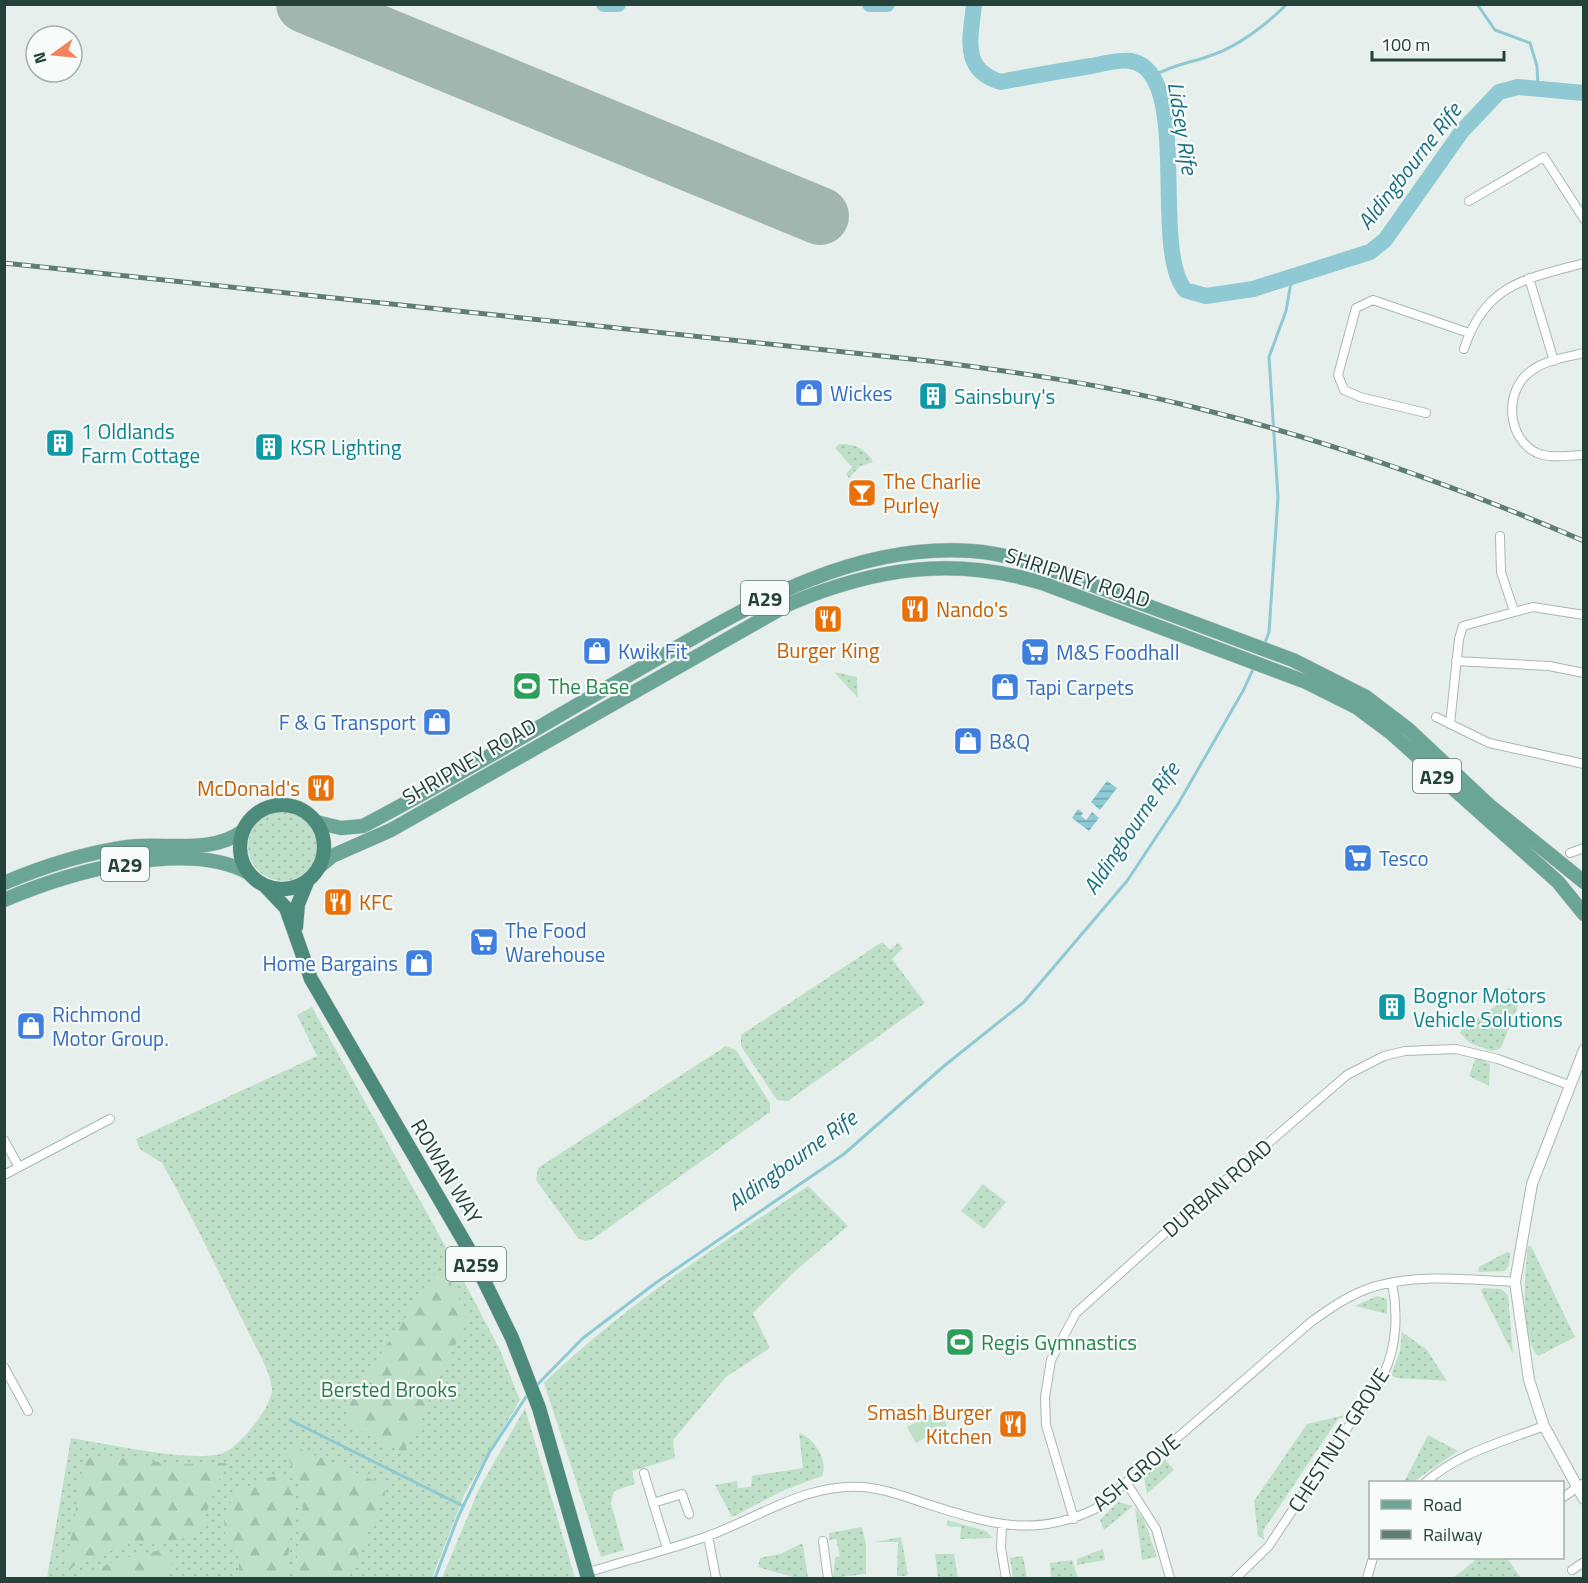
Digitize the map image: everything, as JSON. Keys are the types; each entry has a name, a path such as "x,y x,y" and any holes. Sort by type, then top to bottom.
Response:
{"highway":[{"path":"281,805 307,813 316,822 324,843 320,866 307,882 294,888 280,890 266,887 249,873 240,853 243,831 257,813 281,805"},
{"name":"ROWAN WAY","path":"296,929 298,904 307,882"},
{"name":"ROWAN WAY","path":"266,887 286,908 296,929 311,979 468,1248 526,1372 539,1408 587,1576"}],"main road":[{"name":"SHRIPNEY ROAD","path":"316,822 341,828 363,826 769,596 838,569 890,557 972,551 1021,560 1252,645 1350,687 1408,729 1490,806 1584,882"},
{"name":"SHRIPNEY ROAD","path":"320,866 332,856 391,830 764,616 812,595 879,574 942,567 1006,573 1042,583 1246,660 1339,698 1384,727 1558,882 1584,914"},
{"name":"A29","path":"4,883 86,855 129,847 222,843 243,831"},
{"name":"A29","path":"4,900 72,875 99,868 151,861 220,862 249,873"}],"street":[{"path":"1469,201 1544,157 1584,219"},
{"path":"1464,349 1469,333 1492,299 1529,278 1584,263"},
{"path":"1529,278 1554,361"},
{"path":"1426,413 1360,397 1344,390 1338,375 1356,308 1373,300 1469,333"},
{"path":"1584,352 1532,369 1518,384 1512,402 1515,429 1535,452 1545,456 1584,455"},
{"path":"1500,536 1501,572 1514,611"},
{"path":"1450,724 1456,661 1463,626 1533,607 1584,615"},
{"path":"1456,661 1550,666 1584,673"},
{"path":"1436,717 1489,743 1584,764"},
{"path":"1569,853 1584,848"},
{"name":"DURBAN ROAD","path":"1074,1519 1046,1425 1044,1397 1051,1360 1076,1314 1184,1216 1347,1075 1384,1056 1416,1050 1456,1049 1498,1059 1569,1085"},
{"path":"1584,1050 1529,1194 1515,1282 1524,1358 1544,1426 1580,1486 1584,1499"},
{"path":"4,1175 110,1119"},
{"path":"4,1140 19,1167"},
{"name":"ASH GROVE","path":"587,1576 708,1536 793,1498 838,1487 880,1489 1002,1525 1040,1527 1074,1519 1095,1509 1311,1322 1340,1302 1368,1289 1392,1283 1420,1280 1515,1282"},
{"name":"CHESTNUT GROVE","path":"1236,1578 1268,1547 1384,1373 1393,1349 1395,1298 1392,1283"},
{"path":"4,1367 28,1411"},
{"path":"1427,1481 1473,1454 1544,1426"},
{"path":"644,1473 667,1548"},
{"path":"1126,1482 1156,1528 1170,1578"},
{"path":"1564,1497 1580,1486"},
{"path":"653,1503 682,1494 688,1514"},
{"path":"1002,1525 1001,1548 1006,1578"},
{"path":"708,1536 716,1578"},
{"path":"823,1541 828,1578"},
{"path":"1367,1578 1372,1559"},
{"path":"1572,1570 1584,1562"}],"green space":[{"path":"839,444 859,448 873,462 860,466 849,478 846,474 852,467 835,448"},
{"path":"834,672 857,677 858,698"},
{"path":"276,811 290,811 303,817 312,826 318,839 316,859 308,871 290,881 276,881 263,875 254,866 248,853 248,839 254,826 263,817"},
{"path":"882,942 890,950 898,943 903,948 892,959 925,1003 788,1101 777,1100 741,1046 741,1035"},
{"path":"1512,986 1519,1003 1501,1048 1492,1051 1470,1043 1460,1033 1463,1028 1497,1005 1493,998"},
{"name":"Bersted Brooks","path":"312,1007 442,1240 499,1348 520,1400 465,1493 432,1578 47,1578 71,1438 168,1454 206,1456 221,1454 245,1436 267,1405 272,1388 261,1356 162,1163 140,1149 136,1139 317,1056 297,1015"},
{"path":"726,1046 736,1050 770,1103 770,1112 593,1239 585,1241 578,1238 536,1180 538,1168"},
{"path":"1476,1057 1490,1064 1489,1086 1469,1076"},
{"path":"983,1184 1006,1202 984,1229 961,1211"},
{"path":"808,1186 848,1226 793,1273 753,1313 770,1348 726,1377 673,1440 675,1458 632,1471 635,1484 614,1491 611,1503 624,1550 601,1557 544,1383 606,1328 671,1278"},
{"path":"1528,1246 1531,1246 1575,1337 1538,1356 1528,1334 1526,1319 1525,1287"},
{"path":"1507,1252 1510,1253 1509,1265 1505,1271 1478,1272 1479,1267"},
{"path":"441,1265 466,1312 466,1323 430,1397 420,1425 403,1452 344,1422 354,1393"},
{"path":"1483,1288 1501,1289 1508,1295 1513,1354 1481,1291"},
{"path":"1377,1296 1387,1299 1387,1314 1355,1306"},
{"path":"1402,1332 1427,1350 1447,1381 1397,1378 1391,1375 1400,1351"},
{"path":"525,1408 575,1578 442,1578 479,1489"},
{"path":"939,1410 947,1426 916,1443 907,1427"},
{"path":"1345,1415 1338,1419 1263,1531 1264,1539 1258,1536 1254,1501 1307,1424"},
{"path":"799,1433 810,1440 819,1451 824,1470 822,1476 784,1490 732,1517 715,1485 737,1481 738,1488 751,1487 752,1476 803,1468"},
{"path":"1428,1435 1458,1451 1414,1481 1405,1481"},
{"path":"286,1443 385,1485 385,1495 348,1578 295,1578 302,1521 302,1499 288,1457"},
{"path":"92,1455 177,1464 229,1463 220,1477 198,1535 177,1540 125,1542 109,1552 78,1563 65,1573 83,1466"},
{"path":"1165,1459 1174,1470 1147,1494 1144,1477"},
{"path":"284,1475 293,1482 294,1514 285,1578 239,1578 238,1557 227,1539 224,1526 226,1514 231,1503 248,1486"},
{"path":"1118,1502 1133,1506 1104,1530 1100,1520"},
{"path":"1135,1508 1144,1520 1157,1557 1142,1560"},
{"path":"947,1520 986,1531 993,1538 960,1539 961,1527 947,1526"},
{"path":"862,1527 866,1544 866,1574 833,1578 835,1558 840,1556 836,1539 829,1540 829,1533"},
{"path":"901,1537 908,1574 906,1576 897,1576 898,1542 875,1542"},
{"path":"801,1544 808,1578 797,1578 758,1567 760,1558 780,1554"},
{"path":"1103,1549 1105,1560 1077,1565 1077,1559"},
{"path":"166,1550 172,1552 172,1563 161,1578 80,1578 121,1559"},
{"path":"935,1554 954,1554 958,1578 938,1578"},
{"path":"1023,1556 1027,1578 1013,1578 1010,1558"},
{"path":"1477,1559 1508,1559 1521,1578 1453,1578"},
{"path":"1072,1560 1078,1578 1051,1578 1050,1563"}],"water":[{"path":"1107,781 1117,788 1100,810 1091,802"},
{"path":"1078,809 1086,820 1092,812 1099,818 1089,831 1072,818"}],"waterway":[{"name":"Lidsey Rife","path":"604,4 618,4"},
{"name":"Lidsey Rife","path":"870,4 887,4"},
{"name":"Lidsey Rife","path":"974,4 971,51 979,69 988,77 1001,82 1121,61 1131,61 1150,72 1161,96 1166,127 1171,238 1175,269 1185,290 1206,296 1253,289 1370,252 1385,240 1462,131 1499,92 1518,87 1584,93"},
{"path":"1153,76 1234,45 1262,26 1287,4"},
{"path":"1477,4 1495,30 1530,43 1537,66 1538,87"},
{"name":"Aldingbourne Rife","path":"1264,645 1269,632 1278,497 1269,357 1286,311 1292,277"},
{"name":"Aldingbourne Rife","path":"535,1387 583,1338 657,1282 844,1154 944,1066 1024,1002 1127,881 1178,804 1243,691 1254,667"},
{"name":"Aldingbourne Rife","path":"435,1578 458,1517 489,1453 528,1394"},
{"path":"290,1420 463,1506"}],"runway":[{"path":"305,4 820,216"}],"railway":[{"path":"4,263 929,361 1094,386 1193,407 1342,449 1439,483 1584,541"}],"place":[{"name":"Wickes","path":"809,393"},
{"name":"Sainsbury's","path":"933,396"},
{"name":"1 Oldlands Farm Cottage","path":"60,443"},
{"name":"KSR Lighting","path":"269,447"},
{"name":"The Charlie Purley","path":"862,493"},
{"name":"Nando's","path":"915,609"},
{"name":"Burger King","path":"828,619"},
{"name":"Kwik Fit","path":"597,651"},
{"name":"M&S Foodhall","path":"1035,652"},
{"name":"The Base","path":"527,686"},
{"name":"Tapi Carpets","path":"1005,687"},
{"name":"F & G Transport","path":"437,722"},
{"name":"B&Q","path":"968,741"},
{"name":"McDonald's","path":"321,788"},
{"name":"Tesco","path":"1358,858"},
{"name":"KFC","path":"338,902"},
{"name":"The Food Warehouse","path":"484,942"},
{"name":"Home Bargains","path":"419,963"},
{"name":"Bognor Motors Vehicle Solutions","path":"1392,1007"},
{"name":"Richmond Motor Group.","path":"31,1026"},
{"name":"Regis Gymnastics","path":"960,1342"},
{"name":"Smash Burger Kitchen","path":"1013,1424"}]}
